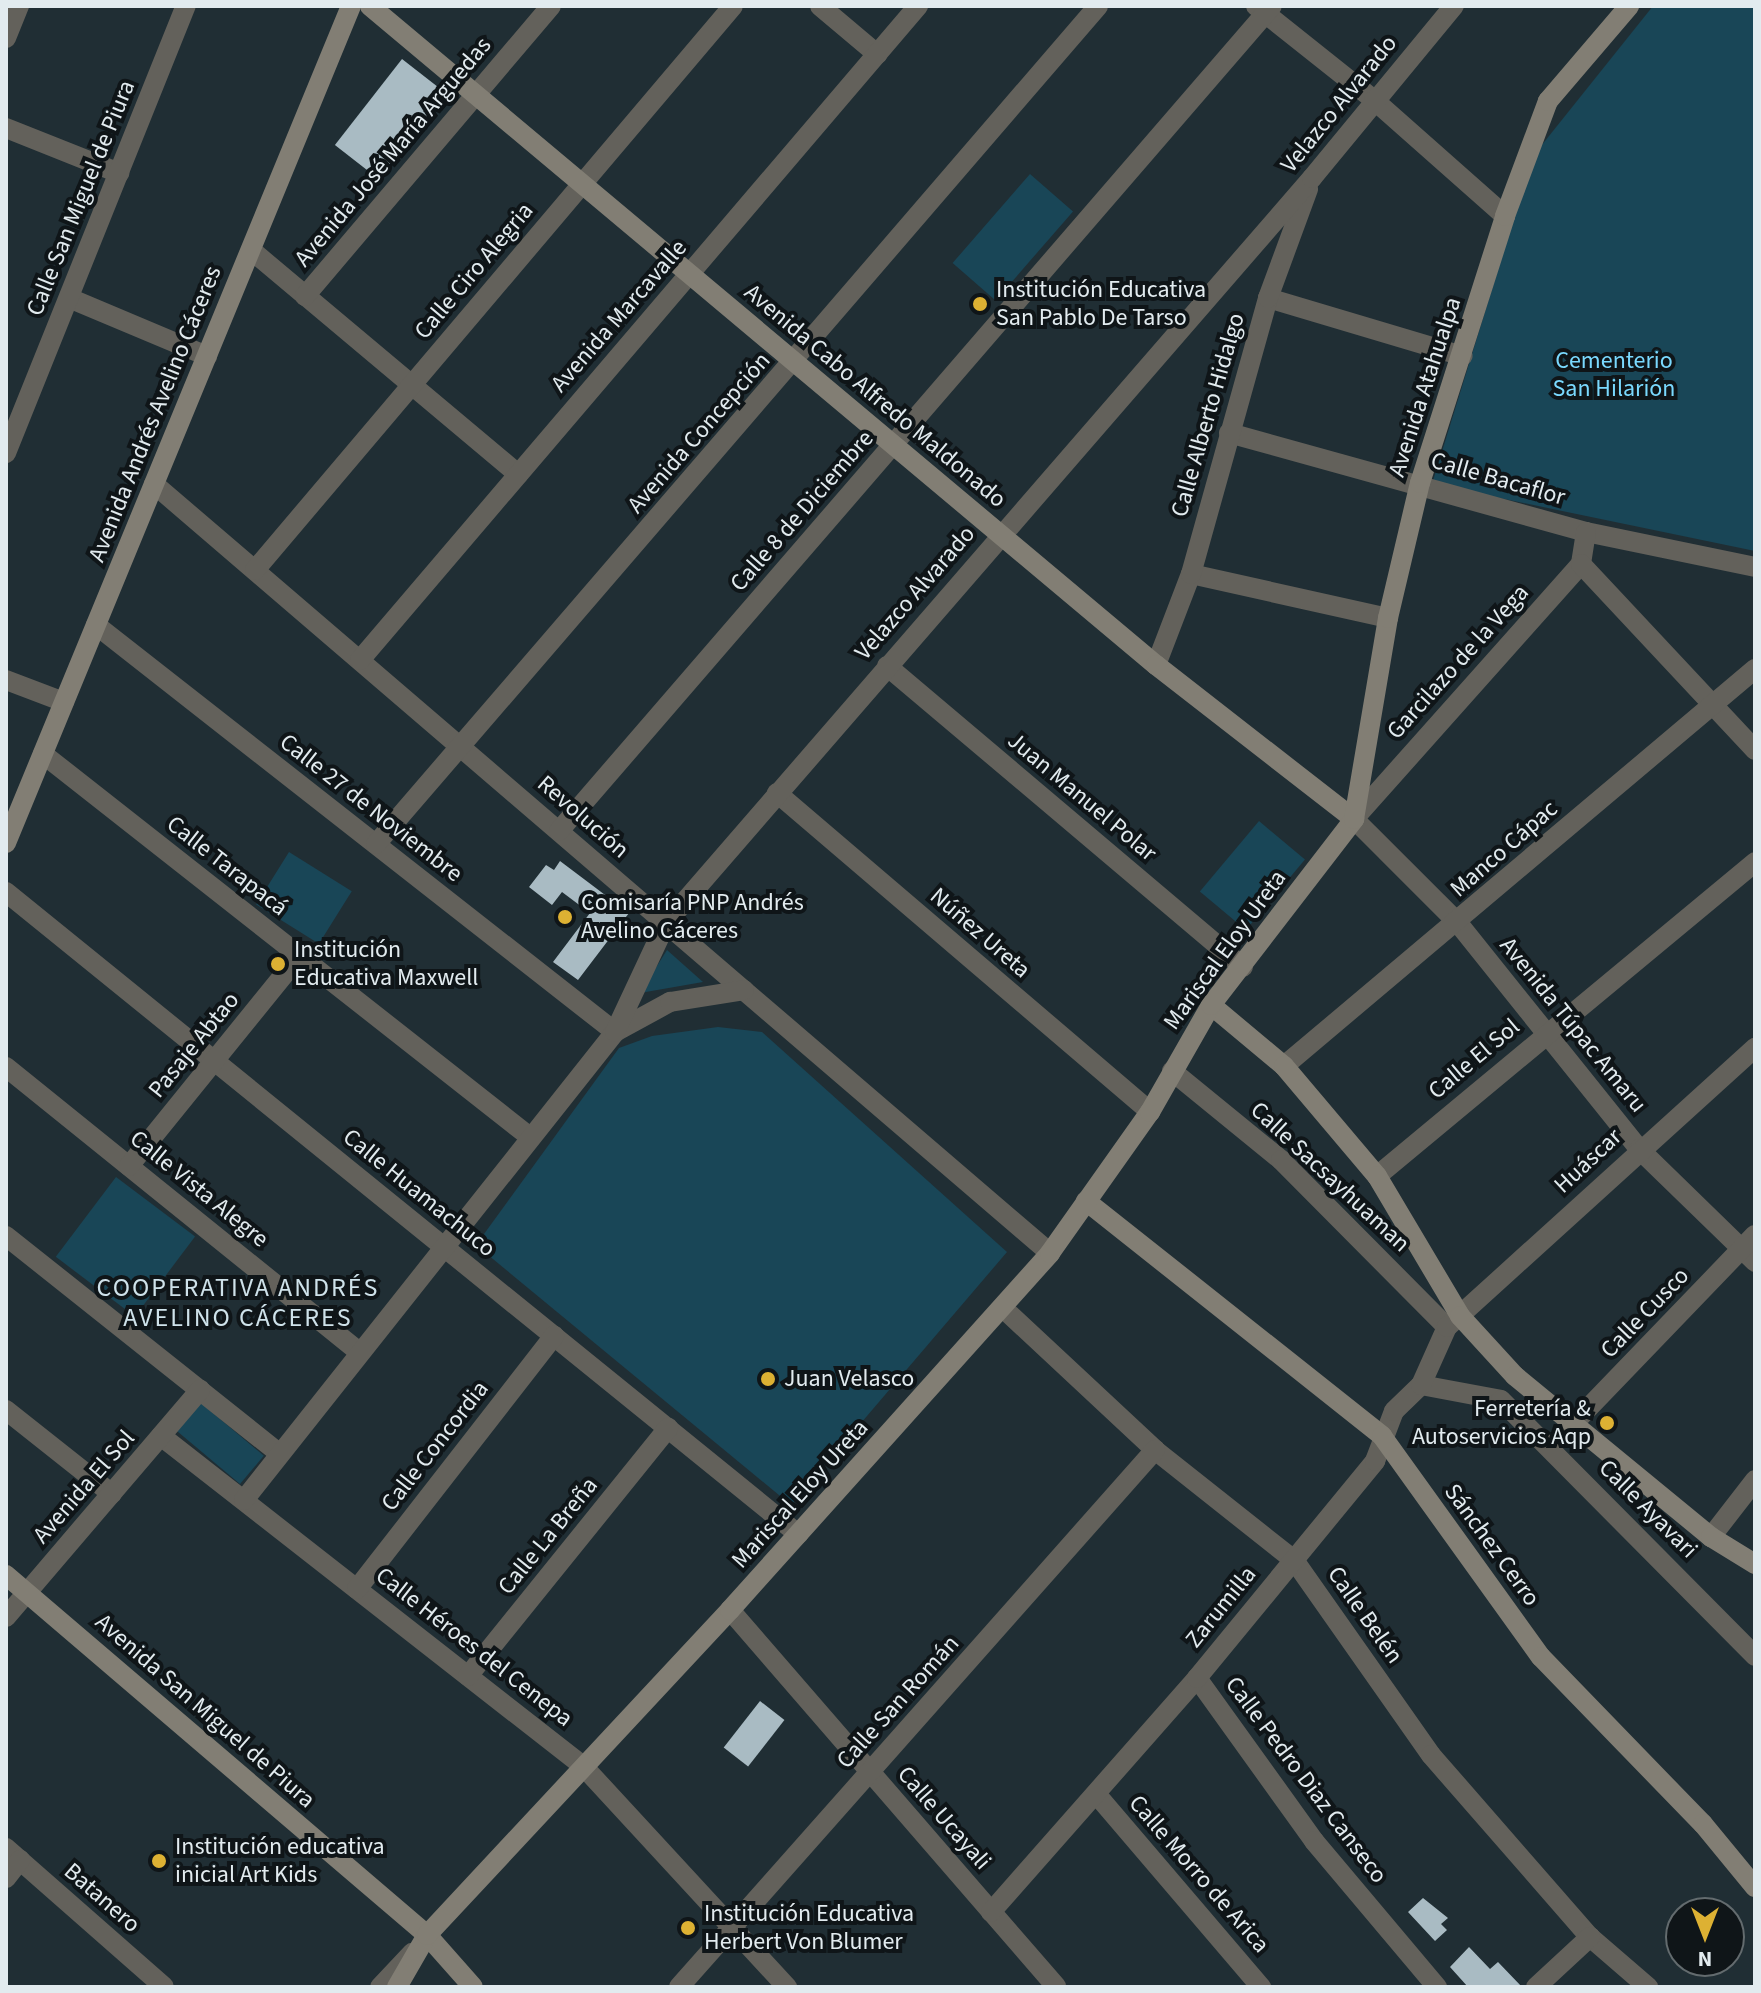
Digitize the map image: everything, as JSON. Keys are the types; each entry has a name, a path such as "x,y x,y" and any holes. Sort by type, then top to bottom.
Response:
{"street":[{"path":"6,38 19,6"},
{"name":"Calle San Miguel de Piura","path":"6,453 186,6"},
{"name":"Avenida Andrés Avelino Cáceres","path":"6,843 351,6"},
{"name":"Avenida Cabo Alfredo Maldonado","path":"370,6 1156,665 1354,819"},
{"name":"Avenida José María Arguedas","path":"305,296 551,6"},
{"name":"Calle Ciro Alegria","path":"255,570 733,6"},
{"path":"820,6 877,54"},
{"name":"Avenida Marcavalle","path":"360,660 918,6"},
{"name":"Avenida Concepción","path":"376,844 795,363 1098,6"},
{"name":"Velazco Alvarado","path":"615,1032 666,923 1000,534 1312,178 1454,6"},
{"name":"Avenida Atahualpa","path":"1354,819 1388,618 1420,483 1463,356 1505,216 1548,101 1629,6"},
{"path":"1264,8 1505,216"},
{"name":"Calle 8 de Diciembre","path":"559,831 894,445 1264,8"},
{"path":"6,128 119,173"},
{"name":"Calle Alberto Hidalgo","path":"1156,665 1191,574 1268,298 1312,178"},
{"path":"251,250 518,474"},
{"path":"69,298 207,356"},
{"path":"1268,298 1463,356"},
{"name":"Calle Bacaflor","path":"1229,433 1420,483 1586,532 1755,567"},
{"name":"Revolución","path":"154,484 1050,1253"},
{"path":"1586,532 1581,564 1716,703 1755,750"},
{"name":"Garcilazo de la Vega","path":"1354,819 1581,564"},
{"path":"1191,574 1388,618"},
{"name":"Calle 27 de Noviembre","path":"96,625 615,1032"},
{"name":"Juan Manuel Polar","path":"887,666 1243,967"},
{"name":"Manco Cápac","path":"1284,1066 1458,923 1755,669"},
{"path":"6,680 64,702"},
{"name":"Calle Tarapacá","path":"43,754 530,1137"},
{"name":"Núñez Ureta","path":"777,793 1150,1112"},
{"name":"Avenida Túpac Amaru","path":"1354,819 1458,923 1639,1149 1748,1257"},
{"name":"Mariscal Eloy Ureta","path":"397,1987 412,1953 427,1935 730,1610 1004,1309 1050,1253 1150,1112 1211,1005 1354,819"},
{"name":"Calle El Sol","path":"1377,1176 1546,1032 1755,862"},
{"name":"Calle Huamachuco","path":"6,892 798,1534"},
{"name":"Pasaje Abtao","path":"129,1166 299,956"},
{"path":"244,1500 615,1032 670,1002 744,990"},
{"path":"1211,1005 1284,1066 1377,1176 1453,1322 1571,1426 1711,1537 1755,1564"},
{"name":"Huáscar","path":"1453,1322 1639,1149 1753,1055"},
{"name":"Calle Vista Alegre","path":"6,1067 359,1352"},
{"name":"Calle Sacsayhuaman","path":"1172,1071 1281,1160 1453,1322"},
{"name":"Sánchez Cerro","path":"1086,1201 1382,1436 1541,1657 1703,1824 1755,1887"},
{"name":"Calle Cusco","path":"1571,1426 1748,1257 1755,1235"},
{"path":"6,1236 279,1453"},
{"name":"Calle Belén","path":"1004,1309 1155,1450 1294,1560 1431,1755 1590,1937 1648,1987"},
{"name":"Zarumilla","path":"991,1912 1197,1678 1375,1461 1394,1411 1421,1385 1453,1322"},
{"name":"Calle Concordia","path":"357,1589 554,1336"},
{"path":"1421,1385 1501,1400 1515,1376"},
{"name":"Avenida El Sol","path":"6,1617 200,1390"},
{"name":"Calle Ayavari","path":"1501,1400 1755,1656"},
{"path":"6,1410 112,1494"},
{"name":"Calle La Breña","path":"468,1676 668,1428"},
{"name":"Calle Héroes del Cenepa","path":"161,1436 583,1766 787,1987"},
{"name":"Calle San Román","path":"679,1987 1155,1450"},
{"path":"1711,1537 1755,1480"},
{"name":"Avenida San Miguel de Piura","path":"6,1575 427,1935 473,1987"},
{"name":"Calle Ucayali","path":"730,1610 1056,1987"},
{"name":"Calle Pedro Diaz Canseco","path":"1197,1678 1314,1841 1437,1987"},
{"name":"Calle Morro de Arica","path":"1097,1795 1261,1987"},
{"path":"6,1878 13,1854"},
{"name":"Batanero","path":"13,1854 164,1987"},
{"path":"1536,1987 1590,1937"},
{"path":"380,1987 412,1953"}],"green space":[{"name":"Cementerio San Hilarión","path":"1653,6 1755,6 1755,551 1432,484 1533,156"},
{"path":"1030,174 1073,211 996,300 953,263"},
{"path":"1259,821 1305,860 1246,930 1200,891"},
{"path":"289,852 352,891 319,944 256,905"},
{"path":"667,950 703,982 640,993"},
{"name":"Juan Velasco","path":"718,1027 762,1032 1007,1252 791,1505 476,1245 619,1048 652,1036"},
{"path":"116,1177 195,1237 135,1316 56,1257"},
{"path":"201,1403 264,1456 240,1484 177,1431"}],"building":[{"path":"402,59 445,93 378,179 335,145"},
{"path":"560,861 629,913 578,980 553,962 590,913 562,892 552,905 529,887 546,865 554,870"},
{"path":"760,1701 784,1720 748,1767 724,1747"},
{"path":"1423,1898 1448,1918 1441,1924 1447,1930 1435,1941 1408,1912"},
{"path":"1469,1947 1490,1969 1498,1962 1522,1987 1468,1987 1450,1967"}],"place":[{"name":"Institución Educativa San Pablo De Tarso","path":"980,304"},
{"name":"Comisaría PNP Andrés Avelino Cáceres","path":"565,917"},
{"name":"Institución Educativa Maxwell","path":"278,964"},
{"name":"Juan Velasco","path":"768,1379"},
{"name":"Ferretería & Autoservicios Aqp","path":"1607,1423"},
{"name":"Institución educativa inicial Art Kids","path":"159,1861"},
{"name":"Institución Educativa Herbert Von Blumer","path":"688,1928"}],"district":[{"name":"COOPERATIVA ANDRÉS AVELINO CÁCERES","path":"238,1303"}]}
